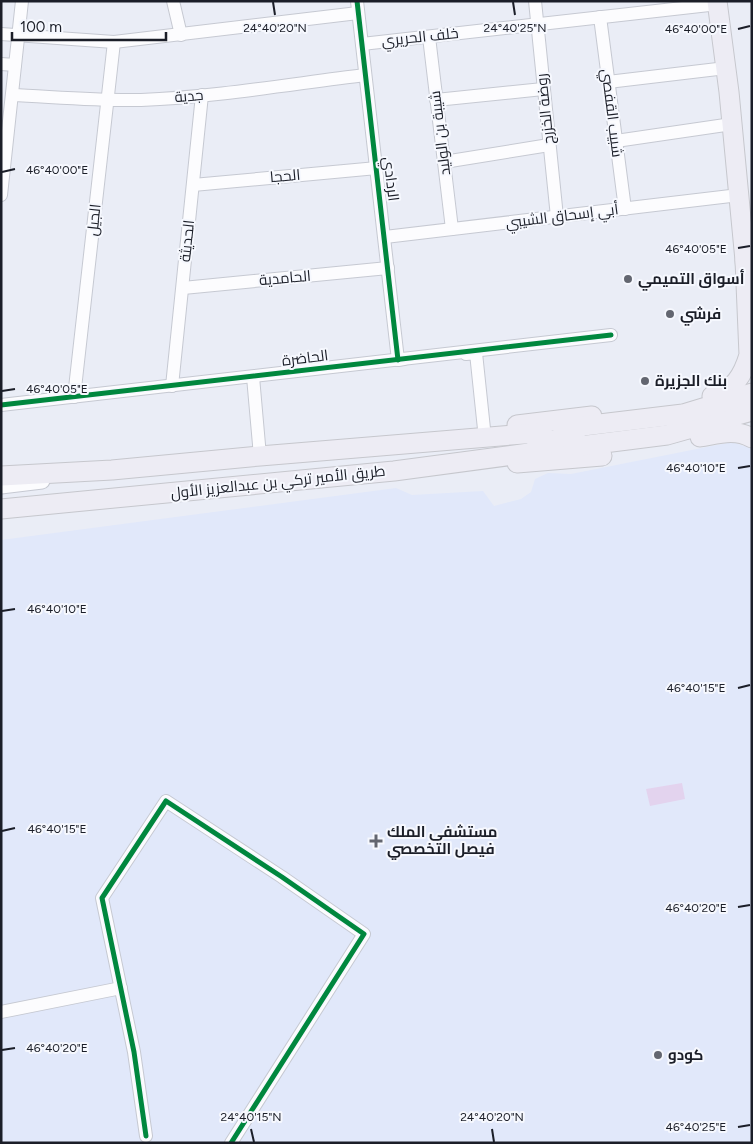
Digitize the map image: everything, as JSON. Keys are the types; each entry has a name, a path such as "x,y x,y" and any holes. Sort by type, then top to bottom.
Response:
{"main road":[{"path":"718,3 752,321"},
{"path":"745,260 752,290"},
{"path":"373,448 429,436 666,407 718,395 734,386 745,369 749,355 745,260"},
{"name":"طريق الأمير تركي بن عبدالعزيز الأول","path":"1,510 394,471 529,453 583,426 683,414 752,393"},
{"name":"طريق الأمير تركي بن عبدالعزيز الأول","path":"1,476 112,470 536,433 552,441 580,446 667,435 752,411"},
{"path":"394,471 559,460 613,454 733,432 744,433 752,438"}],"street":[{"path":"1,195 22,1"},
{"path":"173,1 181,35"},
{"name":"روضة الخزرج","path":"535,1 557,217"},
{"name":"خلف الحريري","path":"362,44 718,3"},
{"path":"1,34 114,42 181,35 358,7"},
{"name":"الردادي","path":"358,7 398,360"},
{"name":"شبيب القفصي","path":"600,17 624,209"},
{"name":"شيبة بن الوليد","path":"428,36 452,229"},
{"name":"الجيل","path":"74,397 114,42"},
{"path":"1,64 15,65"},
{"path":"608,82 726,68"},
{"name":"جدية","path":"12,95 142,100 202,95 365,75"},
{"path":"436,100 543,89"},
{"name":"الحديثة","path":"172,386 202,95"},
{"path":"616,141 732,124"},
{"path":"444,162 549,145"},
{"name":"الحجا","path":"193,185 377,168"},
{"name":"أبي إسحاق الشيبي","path":"385,237 739,195"},
{"name":"الحامدية","path":"182,288 388,268"},
{"name":"الحاضرة","path":"1,405 611,335"},
{"path":"398,360 476,353 484,429"},
{"path":"253,377 260,456"},
{"path":"1,486 112,470"},
{"path":"146,1136 134,1052 102,898 166,801 364,934 231,1143"},
{"path":"1,1012 121,988"}],"shaded area":[{"name":"مستشفى الملك فيصل التخصصي","path":"732,442 750,448 752,451 752,1143 1,1143 1,540 396,488 412,495 483,491 494,506 521,499 531,492 535,479 548,473 571,474"},
{"path":"682,783 685,799 650,806 646,789"}],"cycle path":[{"path":"357,1 398,360"},
{"path":"1,405 611,335"},
{"path":"146,1136 134,1052 102,898 166,801 282,877 364,934 231,1143"}],"place":[{"name":"أسواق التميمي","path":"628,279"},
{"name":"فرشي","path":"670,314"},
{"name":"بنك الجزيرة","path":"645,381"},
{"name":"مستشفى الملك فيصل التخصصي","path":"376,841"},
{"name":"كودو","path":"658,1055"}]}
